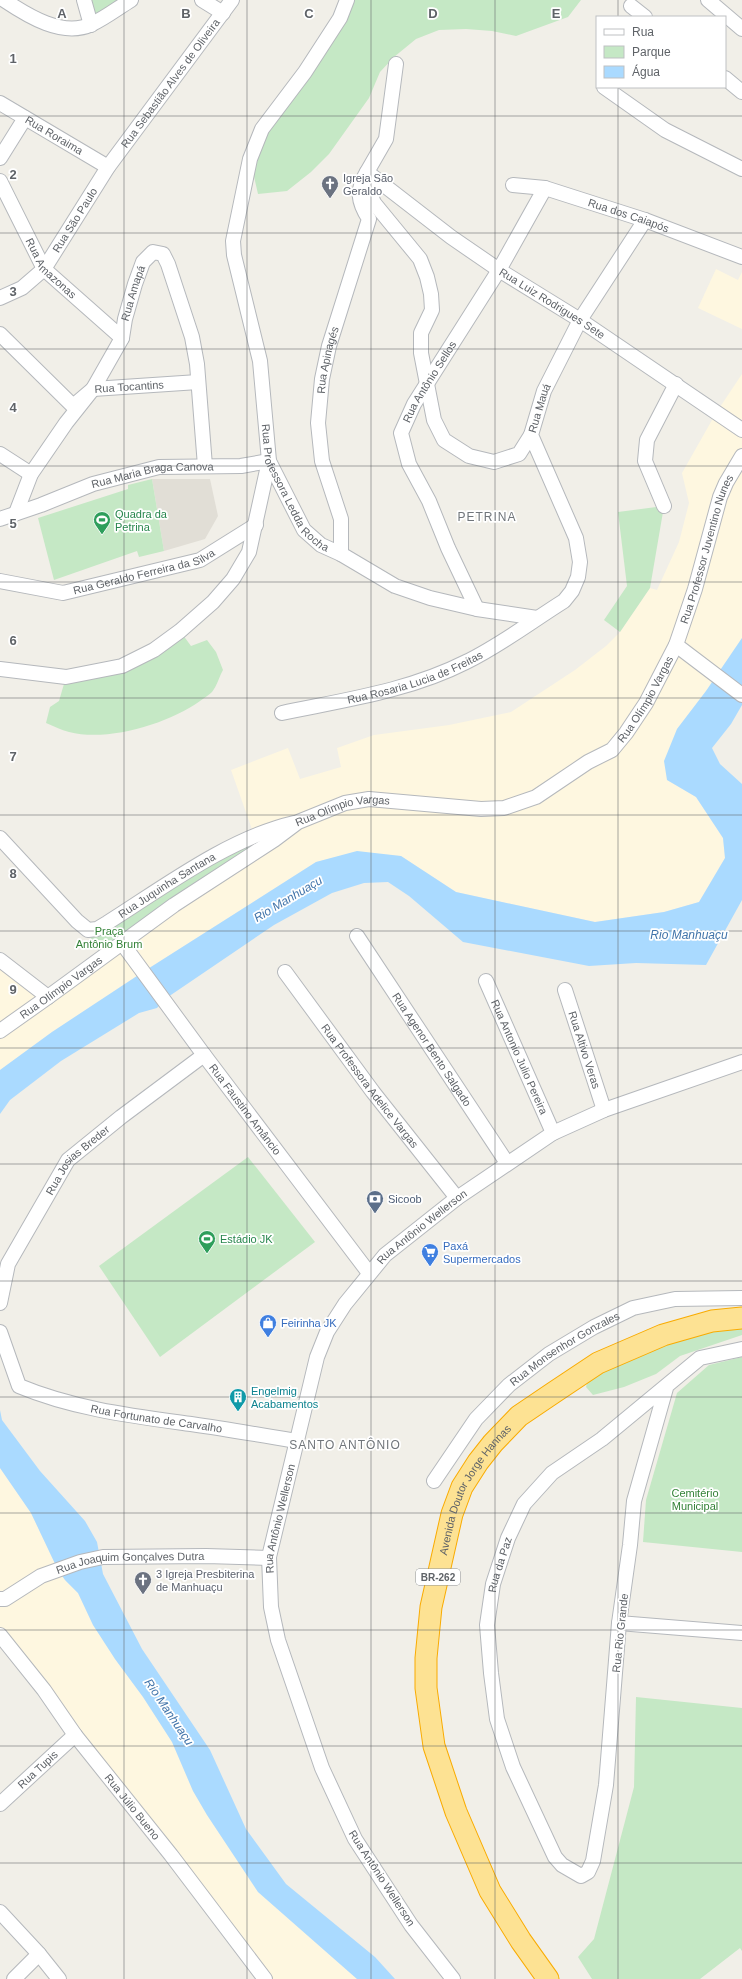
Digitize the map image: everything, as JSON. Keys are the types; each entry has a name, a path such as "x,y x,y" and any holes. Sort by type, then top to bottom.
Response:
{"highway":[{"name":"Avenida Doutor Jorge Hannas","path":"548,1979 521,1941 490,1891 456,1812 434,1746 426,1688 426,1658 431,1607 452,1514 462,1487 485,1452 519,1416 553,1393 598,1363 663,1335 712,1321 742,1318"}],"street":[{"path":"4,0 36,19 69,30 91,25 131,0"},
{"path":"84,0 91,25"},
{"path":"202,0 223,13"},
{"name":"Rua Sebastião Alves de Oliveira","path":"108,167 232,0"},
{"name":"Rua Professora Ledda Rocha","path":"347,0 340,18 305,72 262,129 250,159 233,241 234,255 260,361 269,461 304,530 321,545 341,554 395,586 430,598 476,609 537,618"},
{"path":"708,0 742,29"},
{"path":"631,6 644,16"},
{"name":"Rua Apinagés","path":"341,554 341,519 322,461 318,423 322,379 329,346 369,219 361,206 360,184 386,138 396,64"},
{"path":"726,79 742,92"},
{"path":"605,88 665,130 742,169"},
{"name":"Rua Roraima","path":"0,103 108,167"},
{"path":"0,158 25,118"},
{"name":"Rua São Paulo","path":"0,298 22,288 44,269 108,167"},
{"path":"367,172 366,183 374,203 420,259 427,277 431,294 432,310 421,333 421,353 434,420 444,440 468,456 494,462 519,454 531,435"},
{"name":"Rua Luiz Rodrigues Sete","path":"367,172 451,237 499,270 580,320 742,430"},
{"name":"Rua Amazonas","path":"0,181 44,269 122,338"},
{"name":"Rua dos Caiapós","path":"513,185 545,188 645,220 742,257"},
{"name":"Rua Antônio Sellos","path":"476,609 429,502 409,464 401,433 414,404 499,270 545,188"},
{"name":"Rua Mauá","path":"537,618 564,601 572,591 578,576 580,562 576,538 531,435 544,391 580,320 645,220"},
{"name":"Rua Amapá","path":"16,513 31,474 66,423 93,390 122,338 125,319 143,262 153,252 163,254 175,283 192,337 198,382 205,466"},
{"name":"Rua Tocantins","path":"0,334 73,406 93,390 198,382"},
{"path":"664,506 645,460 647,440 676,384"},
{"path":"0,454 31,474"},
{"name":"Rua Professor Juventino Nunes","path":"676,645 695,589 720,497 726,483 742,456"},
{"path":"0,669 66,677 122,666 154,650 180,631 213,602 233,579 249,552 269,461"},
{"name":"Rua Maria Braga Canova","path":"0,519 41,506 93,484 159,467 241,466 269,461"},
{"name":"Rua Geraldo Ferreira da Silva","path":"0,581 63,592 200,560 256,525"},
{"name":"Rua Rosaria Lucia de Freitas","path":"282,713 367,696 442,673 493,647 537,618"},
{"path":"676,645 742,695"},
{"name":"Rua Olímpio Vargas","path":"0,1030 122,944 174,905 274,840 298,822 345,803 369,799 481,809 504,808 536,797 588,762 612,750 626,733 646,703 676,645"},
{"name":"Rua Juquinha Santana","path":"0,838 77,921 88,930 97,928 107,923 217,855 254,835 273,827 298,822"},
{"name":"Rua Agenor Bento Salgado","path":"357,936 507,1163"},
{"name":"Rua Faustino Amâncio","path":"122,944 369,1273"},
{"path":"1,963 48,997"},
{"name":"Rua Professora Adelice Vargas","path":"285,972 373,1092 456,1198"},
{"name":"Rua Antonio Julio Pereira","path":"486,981 553,1133"},
{"name":"Rua Altivo Veras","path":"565,990 604,1110"},
{"name":"Rua Josias Breder","path":"0,1303 8,1264 68,1160 121,1117 204,1055"},
{"name":"Rua Antônio Wellerson","path":"452,1979 411,1924 355,1839 322,1768 278,1640 271,1607 269,1558 317,1357 327,1332 345,1304 385,1254 456,1198 553,1133 604,1110 742,1062"},
{"name":"Rua Monsenhor Gonzales","path":"434,1481 476,1419 510,1385 549,1354 594,1327 633,1308 675,1300 742,1298"},
{"name":"Rua Fortunato de Carvalho","path":"0,1332 20,1386 40,1395 132,1417 191,1424 296,1441"},
{"name":"Rua da Paz","path":"581,1876 562,1865 555,1857 513,1767 497,1718 487,1625 493,1584 508,1538 524,1504 552,1472 602,1439 666,1388 700,1358 742,1349"},
{"name":"Rua Rio Grande","path":"581,1876 588,1872 593,1862 606,1785 619,1623 630,1545 634,1501 666,1388"},
{"name":"Rua Joaquim Gonçalves Dutra","path":"0,1599 5,1599 41,1576 80,1562 103,1557 206,1556 269,1558"},
{"path":"619,1623 742,1633"},
{"name":"Rua Júlio Bueno","path":"0,1635 44,1690 75,1736 157,1837 265,1979"},
{"name":"Rua Tupis","path":"0,1804 24,1780 75,1736"},
{"path":"0,1912 39,1954 59,1979"},
{"path":"14,1979 39,1954"}],"shaded area":[{"path":"716,269 738,280 742,272 742,329 698,308"},
{"path":"742,374 742,638 706,691 677,729 667,780 696,797 723,838 725,858 699,902 664,912 595,922 456,892 401,856 357,852 316,862 143,972 52,1032 0,1070 0,965 49,997 254,835 231,770 288,748 300,779 341,767 337,748 374,735 449,725 511,712 575,670 606,646 620,632 650,588 657,590 679,542 689,503 682,473 716,413"},
{"path":"152,479 210,479 218,516 205,539 164,551"},
{"path":"0,1468 31,1513 58,1570 65,1580 78,1593 93,1625 172,1742 193,1791 207,1815 258,1892 357,1979 265,1979 0,1635"}],"green space":[{"path":"84,0 131,0 91,25"},
{"path":"347,0 581,0 568,17 516,36 492,31 466,29 439,30 416,39 394,57 380,72 369,98 329,154 311,172 287,191 258,194 250,159"},
{"name":"Quadra da Petrina","path":"152,479 164,551 139,557 137,551 54,580 38,518 128,489 128,485"},
{"path":"664,506 650,588 620,632 604,620 627,586 618,512"},
{"path":"180,631 191,646 207,640 216,652 223,670 212,692 200,701 172,717 155,724 119,733 101,735 69,732 46,723 50,707 59,701 66,677 122,666"},
{"name":"Praça Antônio Brum","path":"298,822 103,958 84,927 88,930 198,866"},
{"name":"Estádio JK","path":"248,1157 315,1242 160,1357 99,1266"},
{"path":"742,1325 742,1335 680,1356 656,1374 624,1387 593,1395 586,1387 588,1380 592,1377 675,1339"},
{"name":"Cemitério Municipal","path":"742,1357 742,1552 643,1542 646,1500 677,1393 709,1365"},
{"path":"636,1697 742,1708 742,1951 740,1948 700,1979 592,1979 578,1957 594,1939 634,1787"}],"water":[{"name":"Rio Manhuaçu","path":"742,638 742,705 731,724 712,748 720,764 742,784 742,900 706,965 636,963 589,966 463,942 409,896 388,882 364,883 332,893 274,925 165,999 157,1008 139,1013 61,1061 10,1100 0,1114 0,1070 52,1032 143,972 316,862 357,851 401,856 456,892 595,922 664,912 699,902 725,858 723,838 696,797 667,780 664,761 677,729 706,691"},
{"path":"0,1410 2,1420 40,1471 85,1521 97,1542 103,1574 142,1649 210,1750 246,1829 286,1884 375,1957 395,1979 357,1979 258,1892 207,1815 193,1791 172,1742 93,1625 78,1593 65,1580 58,1570 31,1513 0,1468"}],"place":[{"name":"Igreja São Geraldo","path":"330,199"},
{"name":"Quadra da Petrina","path":"102,535"},
{"name":"Sicoob","path":"375,1214"},
{"name":"Estádio JK","path":"207,1254"},
{"name":"Paxá Supermercados","path":"430,1267"},
{"name":"Feirinha JK","path":"268,1338"},
{"name":"Engelmig Acabamentos","path":"238,1412"},
{"name":"3 Igreja Presbiterina de Manhuaçu","path":"143,1595"}],"district":[{"name":"PETRINA","path":"487,517"},
{"name":"SANTO ANTÔNIO","path":"345,1445"}]}
